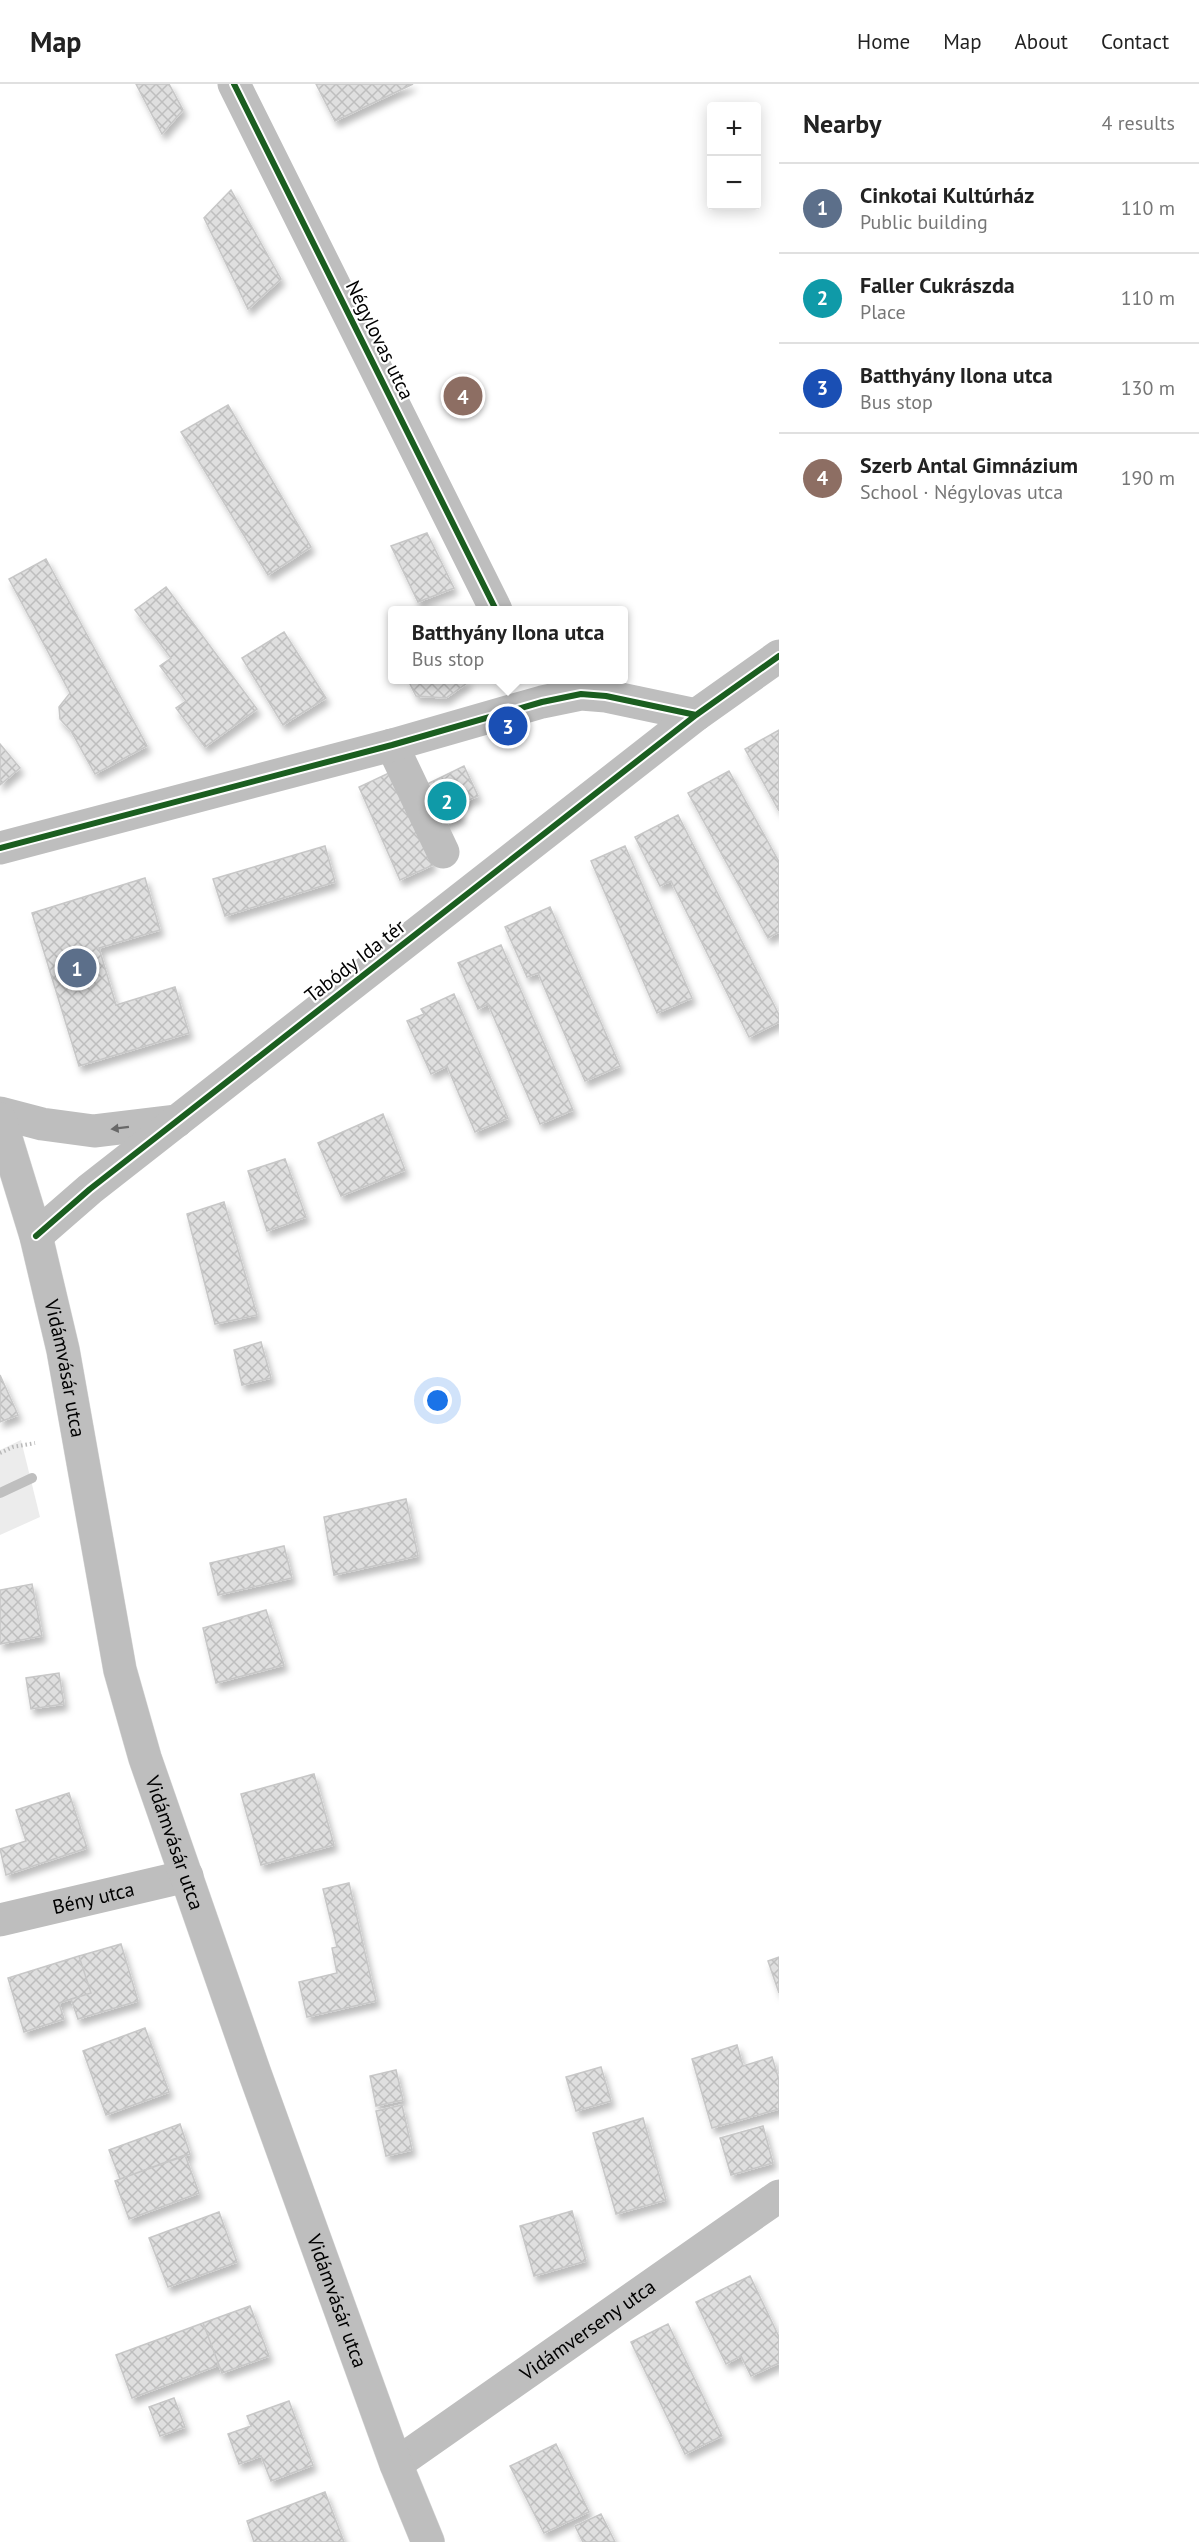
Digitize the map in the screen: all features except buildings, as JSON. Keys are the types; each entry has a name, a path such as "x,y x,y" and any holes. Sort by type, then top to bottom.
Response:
{"street":[{"name":"Négylovas utca","path":"234,84 494,606"},
{"name":"Tabódy Ida tér","path":"36,1236 90,1189 696,715 779,656"},
{"path":"0,848 392,745 536,691 606,696 696,715"},
{"path":"392,745 443,852"},
{"path":"0,1113 42,1124 94,1131 178,1120"},
{"name":"Vidámvásár utca","path":"0,1119 36,1236 60,1339 79,1431 120,1670 145,1758 254,2071 396,2464 428,2542"},
{"name":"Bény utca","path":"0,1920 187,1876"},
{"name":"Vidámverseny utca","path":"396,2464 779,2196"}],"path":[{"path":"0,1454 13,1447 35,1443"}],"shaded area":[{"path":"21,1440 40,1517 0,1535 0,1450"}],"waterway":[{"path":"0,1493 32,1478"}],"cycle path":[{"path":"234,84 494,606"},
{"path":"36,1236 90,1189 696,715 779,656"},
{"path":"0,848 392,745 542,702 581,694 606,696 696,715"}],"place":[{"name":"Szerb Antal Gimnázium","path":"463,396"},
{"name":"Batthyány Ilona utca","path":"508,726"},
{"name":"Faller Cukrászda","path":"447,801"},
{"name":"Cinkotai Kultúrház","path":"77,968"}]}
